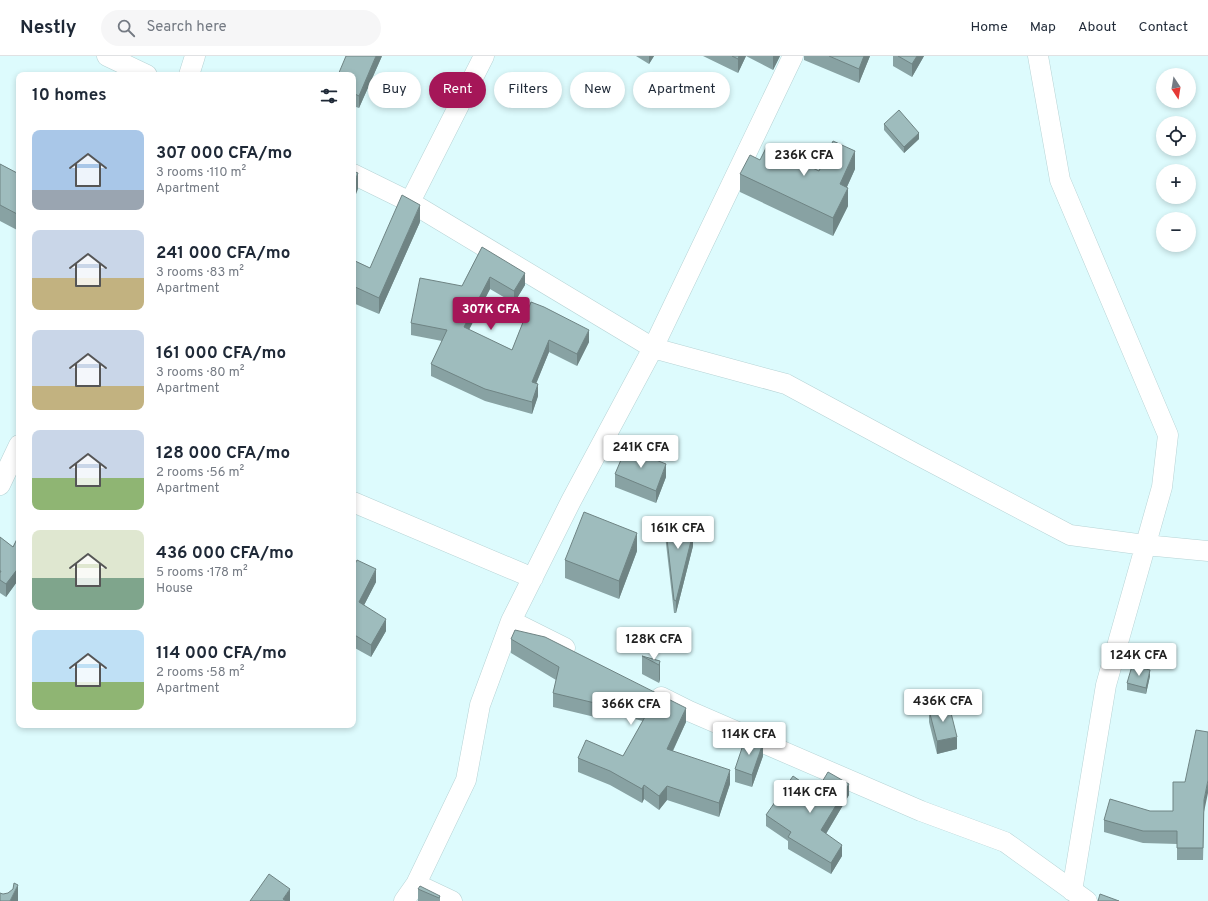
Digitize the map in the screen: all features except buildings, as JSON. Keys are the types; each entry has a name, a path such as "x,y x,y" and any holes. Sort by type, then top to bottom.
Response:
{"street":[{"path":"107,56 141,72"},
{"path":"190,72 195,56"},
{"path":"410,202 484,56"},
{"path":"404,901 416,884 466,780 480,705 511,621 571,501 653,348 793,56"},
{"path":"646,690 689,711 921,811 1005,842 1080,896 1106,685 1162,487 1168,435 1060,180 1038,56"},
{"path":"356,175 410,202 653,348 786,384 1070,535 1145,545 1208,551"},
{"path":"0,485 16,451"},
{"path":"356,503 533,578"},
{"path":"511,621 582,657"},
{"path":"416,884 452,901"}]}
